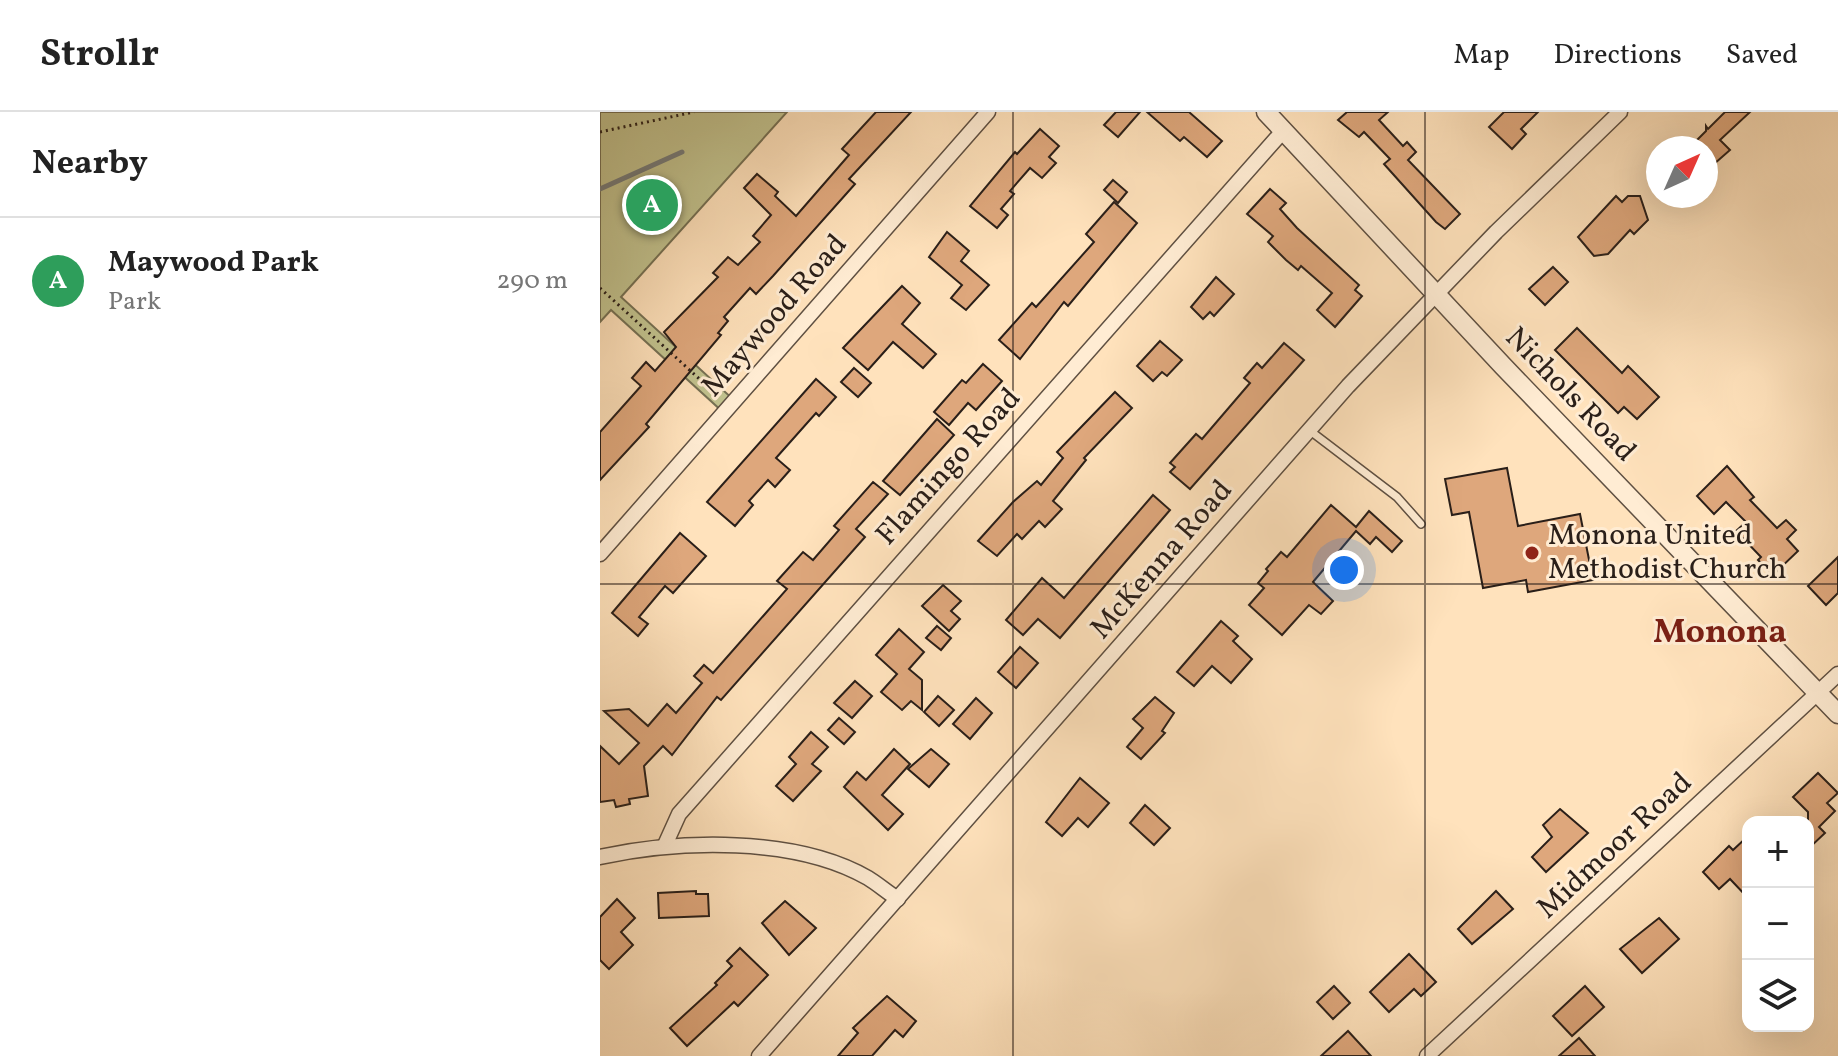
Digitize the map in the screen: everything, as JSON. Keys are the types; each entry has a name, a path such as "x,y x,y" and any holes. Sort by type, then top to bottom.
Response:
{"street":[{"name":"Maywood Road","path":"600,554 988,112"},
{"name":"Nichols Road","path":"1266,112 1838,714"},
{"name":"McKenna Road","path":"759,1056 1309,430 1437,295 1620,112"},
{"name":"Flamingo Road","path":"665,845 679,814 1283,131"},
{"name":"Midmoor Road","path":"1427,1056 1838,674"},
{"path":"600,857 665,845 725,844 814,859 867,878 898,899"}],"lane":[{"path":"1309,430 1397,497 1421,524"}],"path":[{"path":"600,132 694,112"},
{"path":"600,288 730,406"}],"green space":[{"path":"600,112 787,112 621,297 735,401 724,413 611,310 600,322"}],"building":[{"path":"876,112 911,112 849,179 855,184 773,276 756,294 750,288 724,317 728,321 718,333 721,335 646,424 649,427 600,480 600,432 641,386 632,378 646,362 655,371 676,347 664,332 718,277 713,273 728,257 738,265 760,242 753,236 771,215 744,188 757,174 778,192 775,196 796,216 849,155 842,149"},
{"path":"1116,112 1140,112 1118,137 1104,125"},
{"path":"1147,112 1189,112 1222,141 1207,157 1184,137 1180,141"},
{"path":"1347,112 1388,112 1379,120 1403,146 1407,142 1416,152 1408,160 1460,214 1445,229 1384,164 1390,159 1364,132 1359,137 1338,120"},
{"path":"1504,112 1538,112 1521,129 1526,134 1512,149 1489,127"},
{"path":"1725,112 1750,112 1720,140 1730,150 1718,160 1718,136 1701,136 1706,126 1708,129"},
{"path":"1040,129 1059,146 1049,157 1056,163 1042,178 1030,168 1010,191 1014,194 1001,209 1008,215 997,228 970,206 1015,152 1017,154"},
{"path":"1113,180 1127,192 1118,203 1104,190"},
{"path":"1270,189 1286,203 1280,209 1297,228 1359,285 1355,290 1362,296 1335,327 1317,310 1332,293 1301,266 1298,270 1286,260 1268,242 1273,236 1247,214"},
{"path":"1616,196 1622,202 1628,196 1640,196 1648,220 1634,234 1630,230 1608,254 1594,256 1578,237"},
{"path":"1114,202 1137,223 1068,306 1064,302 1020,359 999,340 1032,303 1036,307 1094,242 1086,234"},
{"path":"947,232 969,251 961,261 989,285 966,310 951,298 962,285 929,257"},
{"path":"1553,267 1568,282 1545,305 1529,289"},
{"path":"1216,277 1234,294 1214,316 1210,312 1203,319 1191,307"},
{"path":"902,286 920,303 902,324 936,354 923,368 893,342 868,370 843,348"},
{"path":"1577,328 1622,373 1628,366 1659,397 1637,419 1624,407 1618,413 1555,350"},
{"path":"1160,341 1182,360 1167,376 1162,372 1153,381 1137,366"},
{"path":"1284,343 1304,360 1190,489 1170,472 1175,467 1170,463 1196,434 1202,439 1250,383 1244,378 1257,363 1262,368"},
{"path":"983,364 1002,381 976,410 968,403 949,425 934,412 962,380 966,383"},
{"path":"854,368 871,383 858,397 841,382"},
{"path":"816,379 836,397 819,416 816,413 776,458 790,470 775,487 768,480 749,501 753,505 735,526 707,502"},
{"path":"1115,392 1132,408 1084,458 1086,460 1053,501 1062,509 1045,527 1039,521 1022,539 1017,534 997,556 978,541 1013,502 1037,481 1041,485 1063,458 1057,452"},
{"path":"937,419 954,435 900,495 883,481"},
{"path":"1727,466 1754,497 1750,500 1777,528 1786,520 1796,530 1787,539 1798,551 1773,575 1758,560 1761,557 1736,531 1746,522 1726,502 1714,514 1697,496"},
{"name":"Monona United Methodist Church","path":"1507,468 1518,526 1580,514 1593,580 1528,592 1526,580 1483,588 1469,512 1452,515 1445,479"},
{"path":"873,482 888,494 856,529 865,537 721,700 717,697 672,755 663,746 644,766 648,796 629,799 630,804 616,807 614,800 600,802 600,746 619,764 639,743 604,711 629,709 648,726 667,704 676,713 702,683 694,676 704,665 713,673 787,589 777,581 803,552 813,560 839,530 834,526"},
{"path":"1153,495 1170,510 1060,638 1038,619 1023,635 1006,620 1042,578 1064,598"},
{"path":"1331,505 1356,527 1369,511 1402,541 1392,552 1376,537 1370,544 1356,531 1313,582 1333,601 1321,614 1309,605 1282,635 1249,605 1264,588 1258,583 1268,571 1266,569 1281,552 1287,557"},
{"path":"680,533 706,556 673,593 665,586 639,617 648,624 638,636 612,613"},
{"path":"1838,557 1838,593 1826,605 1808,586"},
{"path":"943,585 961,601 951,611 960,619 949,631 922,606"},
{"path":"1221,621 1238,636 1233,641 1252,659 1231,683 1212,666 1194,686 1177,672"},
{"path":"937,626 951,638 941,650 926,638"},
{"path":"899,629 924,652 909,669 922,680 922,710 911,701 902,710 881,692 897,674 876,655"},
{"path":"1020,647 1038,663 1016,688 998,672"},
{"path":"855,681 872,696 852,718 834,703"},
{"path":"938,696 954,710 939,726 924,712"},
{"path":"1155,697 1174,713 1162,731 1165,733 1141,759 1127,747 1143,728 1133,719"},
{"path":"976,698 992,713 970,739 953,724"},
{"path":"839,718 855,732 844,744 828,730"},
{"path":"811,732 828,747 812,764 821,771 793,801 776,786 796,764 789,757"},
{"path":"894,749 910,764 882,795 903,814 888,830 844,787 857,772 866,780"},
{"path":"931,749 949,764 929,787 908,769"},
{"path":"1818,773 1838,793 1827,803 1835,811 1819,827 1825,833 1814,843 1814,816 1808,816 1808,812 1793,797"},
{"path":"1080,778 1109,803 1088,827 1078,818 1062,836 1046,822"},
{"path":"1145,805 1170,828 1154,845 1130,823"},
{"path":"1560,809 1588,833 1546,872 1532,857 1552,837 1543,825"},
{"path":"1742,842 1742,892 1730,879 1719,889 1703,872 1729,846 1733,850"},
{"path":"696,891 696,894 708,894 709,916 659,918 658,893"},
{"path":"1496,891 1513,909 1472,944 1458,929"},
{"path":"617,899 635,918 621,932 633,945 609,969 600,960 600,917"},
{"path":"785,901 816,928 789,955 762,923"},
{"path":"1659,918 1679,939 1642,973 1620,949"},
{"path":"740,948 768,975 738,1006 734,1002 687,1046 670,1028 717,985 715,983 732,966 727,961"},
{"path":"1409,954 1436,982 1421,996 1414,989 1389,1012 1370,992"},
{"path":"1334,986 1350,1003 1333,1019 1317,1002"},
{"path":"1585,986 1604,1007 1572,1036 1553,1016"},
{"path":"887,996 916,1021 903,1037 895,1030 872,1056 838,1056 858,1033 853,1028"},
{"path":"1348,1031 1371,1056 1321,1056"},
{"path":"1579,1038 1595,1056 1559,1056"}],"waterway":[{"path":"600,189 682,152"}],"place":[{"name":"Maywood Park","path":"652,205"},
{"name":"Monona United Methodist Church","path":"1532,553"}],"district":[{"name":"Monona","path":"1720,633"}]}
